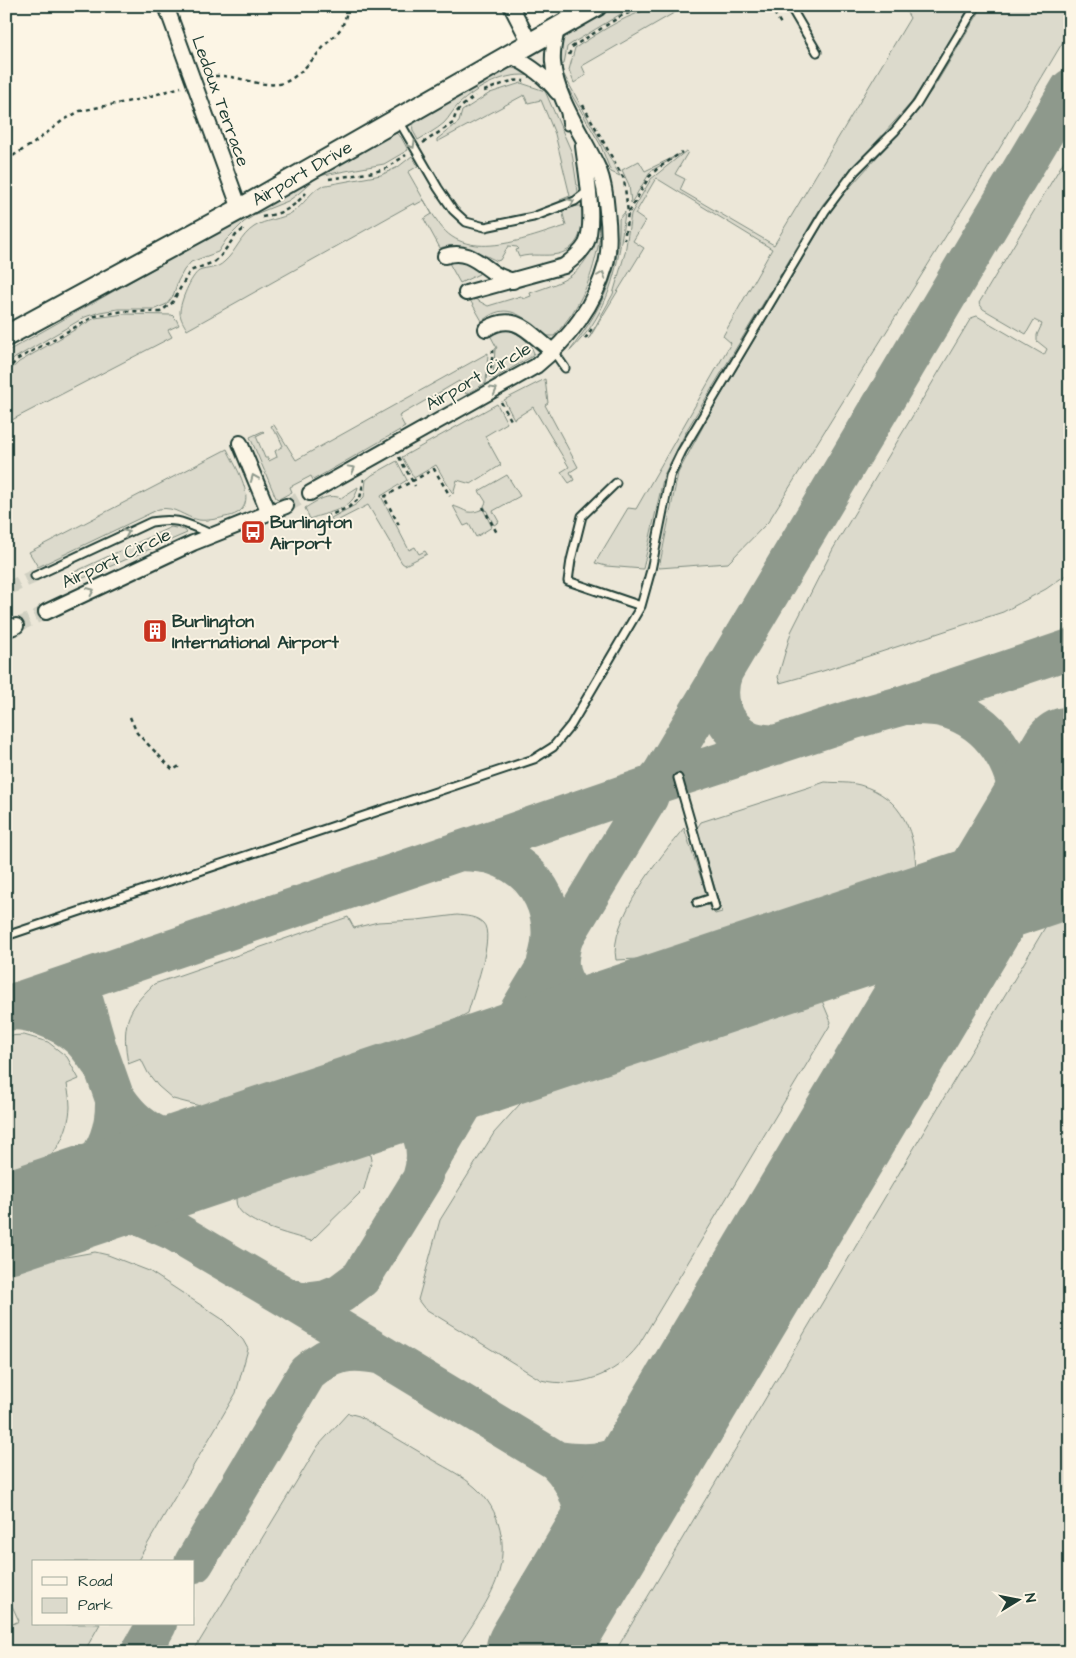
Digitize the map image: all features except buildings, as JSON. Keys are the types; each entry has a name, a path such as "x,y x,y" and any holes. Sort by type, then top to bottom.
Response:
{"main road":[{"name":"Airport Drive","path":"6,336 242,218 398,119 596,6"}],"street":[{"name":"Ledoux Terrace","path":"166,6 242,218"},
{"path":"511,6 530,43"},
{"name":"Airport Circle","path":"310,493 536,366 554,352 584,314 606,264 609,230 606,197 600,173 563,100 555,78 553,61 557,28"},
{"name":"Airport Circle","path":"510,55 526,64 550,83 563,100"},
{"path":"466,293 564,266 575,258 585,245 590,232 582,135"},
{"path":"445,256 460,253 472,257 496,275 513,280"},
{"path":"486,329 494,324 506,321 518,323 554,352"},
{"path":"240,443 269,513"},
{"name":"Airport Circle","path":"46,612 214,535 286,506"}],"lane":[{"path":"790,6 817,52"},
{"path":"6,936 534,758 553,747 570,725 641,606 651,570 670,476 682,451 825,211 856,171 895,131 916,104 976,6"},
{"path":"563,100 567,126"},
{"path":"398,119 453,210 466,222 486,227 533,216 575,201 588,191"},
{"path":"554,352 566,368"},
{"path":"616,483 582,516 568,581 641,606"},
{"path":"35,576 151,522 175,519 214,535"},
{"path":"678,778 715,907"},
{"path":"697,903 712,898"}],"path":[{"path":"568,60 572,47 621,16 647,6"},
{"path":"770,6 781,24"},
{"path":"421,145 453,123 456,113 479,93 520,80 528,81"},
{"path":"628,213 649,177 657,169 682,152"},
{"path":"326,180 374,172 385,168 410,153"},
{"path":"262,217 276,215 288,210 306,192"},
{"path":"6,371 18,360 95,316 124,311 160,312 172,303 190,270 214,262 220,257 236,235 242,218"},
{"path":"500,400 510,420"},
{"path":"398,456 415,486"},
{"path":"399,524 384,498 412,481 434,469 450,496"},
{"path":"484,507 498,535"},
{"path":"130,718 136,733 173,770 181,765"},
{"path":"6,802 12,800"}],"shaded area":[{"path":"616,6 1070,6 1070,1652 6,1652 6,352"}],"green space":[{"path":"616,6 637,6 567,47 564,64 558,66 558,50 567,34"},
{"path":"661,6 686,6 582,66 586,75 574,83 569,70 575,48 606,28 626,18"},
{"path":"903,6 906,6 908,10 911,6 970,6 911,103 823,204 688,428 664,475 643,569 606,566 595,563 628,508 636,509 731,343 723,336 772,249 656,178 635,214 645,221 633,241 644,248 588,340 613,294 625,253 631,214 651,179 686,151 688,152 675,174 685,179 680,190 774,245 910,18"},
{"path":"983,6 1070,6 1070,30 985,173 768,522 728,563 659,568 678,473 708,417 835,204 911,119 934,87"},
{"path":"512,68 526,71 532,76 522,75 502,78 474,92 458,105 444,123 418,140 413,127 418,119 504,70"},
{"path":"559,73 564,75 620,176 611,172 600,144"},
{"path":"521,83 545,91 572,153 578,192 575,198 561,202 560,200 570,196 555,134 541,100 528,103 524,95 437,142 437,139 459,122 462,111 490,93"},
{"path":"396,133 401,137 408,150 384,164 318,176 288,201 258,213 244,222 226,240 218,252 191,262 184,270 173,296 167,304 155,309 118,309 85,317 15,358 6,367 6,352 390,135"},
{"path":"1070,151 1070,572 1046,589 1003,612 823,671 780,683 778,677 791,632 833,549 971,318 977,316 1044,355 1047,349 1037,341 1037,335 1042,324 1034,320 1026,334 983,309 979,303"},
{"path":"682,153 651,171 631,203 629,185 622,170 639,161 645,171"},
{"path":"412,156 418,166 408,172 424,200 415,205 414,203 187,330 181,319 180,308 189,284 199,271 215,267 224,262 254,227 293,212 321,186 381,175 398,167"},
{"path":"427,206 440,225 452,237 466,243 482,245 517,241 566,226 562,210 578,206 581,206 582,221 576,242 565,251 553,255 519,257 516,250 519,249 517,247 508,246 500,260 497,261 462,247 447,246 440,248 424,219 432,214"},
{"path":"625,212 618,259 603,305 587,332 569,352 590,322 606,290 616,257 619,239 619,219"},
{"path":"597,236 600,237 597,252 585,290 572,313 554,336 545,336 523,318 508,311 491,315 482,321 470,300 475,299 488,306 521,296 523,299 531,296 530,293 564,280 572,275 586,260"},
{"path":"463,260 479,270 479,274 460,283 449,263"},
{"path":"124,314 172,315 179,325 168,330 172,337 6,423 6,374 19,362 95,318"},
{"path":"503,329 512,331 522,337 534,353 531,357 493,379 495,349 497,348 490,335"},
{"path":"488,353 486,383 466,394 459,381 399,416 405,427 313,480 311,476 290,487 292,492 279,499 276,498 250,437 263,431 256,436 265,458 268,458 269,461 277,457 275,451 283,446 277,433 275,433 271,426 274,425 296,460"},
{"path":"545,379 548,403 545,405 578,467 570,472 574,480 569,483 561,472 569,467 533,407 514,419 504,400"},
{"path":"497,404 507,423 485,436 501,465 471,484 457,480 453,494 436,465 414,478 402,457"},
{"path":"227,449 245,489 244,507 237,513 202,520 193,519 175,510 159,509 38,567 29,552"},
{"path":"397,461 407,480 381,496 409,550 415,547 419,554 425,551 427,554 405,565 402,563 368,505 333,523 331,518 357,504 364,497 366,480"},
{"path":"507,475 520,496 493,511 499,522 494,525 484,506 486,502 479,491"},
{"path":"358,487 351,501 345,506 310,519 305,508 327,497 341,498"},
{"path":"453,506 467,512 483,509 492,527 476,537 469,524 464,526"},
{"path":"171,527 185,530 187,533 72,583 68,575"},
{"path":"825,782 860,785 887,798 897,808 910,831 916,874 662,958 616,960 616,944 620,927 628,909 650,872 684,828 707,896 694,901 695,907 708,905 715,914 722,912 697,828 701,822"},
{"path":"1070,905 1070,1652 615,1652 1050,919 1061,908"},
{"path":"457,915 477,919 483,923 486,930 485,953 478,981 468,1013 419,1039 232,1104 208,1108 173,1099 158,1086 148,1073 141,1059 128,1064 125,1039 128,1020 131,1011 154,984 348,917 354,928 378,922"},
{"path":"818,991 831,1022 829,1027 638,1346 618,1365 595,1378 582,1381 569,1383 541,1380 424,1308 418,1300 440,1220 494,1133 528,1095 573,1073 780,1001"},
{"path":"24,1035 48,1042 67,1057 79,1079 67,1084 70,1104 69,1116 64,1135 54,1152 32,1171 6,1180 6,1036"},
{"path":"325,1155 371,1155 372,1160 364,1189 311,1241 266,1227 245,1215 238,1208 236,1200 239,1188 266,1175"},
{"path":"95,1252 149,1271 222,1319 243,1340 248,1349 236,1393 138,1560 32,1560 32,1626 99,1626 84,1652 6,1652 6,1627 19,1621 6,1593 6,1271 49,1260"},
{"path":"348,1413 359,1416 460,1476 480,1491 494,1512 501,1535 502,1547 499,1572 492,1592 455,1652 193,1652 318,1446"}],"taxiway":[{"path":"482,1073 1070,89"},
{"path":"6,1006 653,785 854,719 904,705 1070,649"},
{"path":"724,669 719,690 720,700 726,719 731,727 748,740 776,745"},
{"path":"910,705 927,705 955,711 970,718 994,739 1011,767 1019,798 1018,833 1013,852"},
{"path":"462,851 490,854 510,862 535,883 549,912 551,944 547,961"},
{"path":"563,938 559,958 560,973 567,988 573,995 593,1009 606,1012 644,1009"},
{"path":"78,982 97,1048 152,1204 166,1225 174,1231 557,1461 595,1463 624,1456 649,1439 678,1414"},
{"path":"6,1011 25,1011 65,1026 83,1040 100,1062"},
{"path":"426,1167 482,1073 501,1057"},
{"path":"24,1217 75,1184 100,1157 109,1141 114,1122 115,1099"},
{"path":"117,1100 143,1128 158,1136 188,1143 205,1144 242,1144 241,1139"},
{"path":"286,1297 303,1302 326,1299 341,1293 361,1278 422,1179 426,1156 425,1145 418,1126 403,1111 392,1105 369,1101"},
{"path":"32,1216 106,1209 136,1214 174,1231"},
{"path":"195,1561 307,1373 325,1360 342,1353 360,1352 382,1355"},
{"path":"557,1461 572,1480 581,1500 583,1511 585,1535 583,1552 572,1592"},
{"path":"141,1652 156,1626"}],"runway":[{"path":"536,1652 1070,757"},
{"path":"6,1223 1070,866"}],"tunnel":[{"path":"286,506 310,493"},
{"path":"6,589 35,576"},
{"path":"16,626 46,612"}],"place":[{"name":"Burlington Airport","path":"253,532"},
{"name":"Burlington International Airport","path":"155,631"}]}
